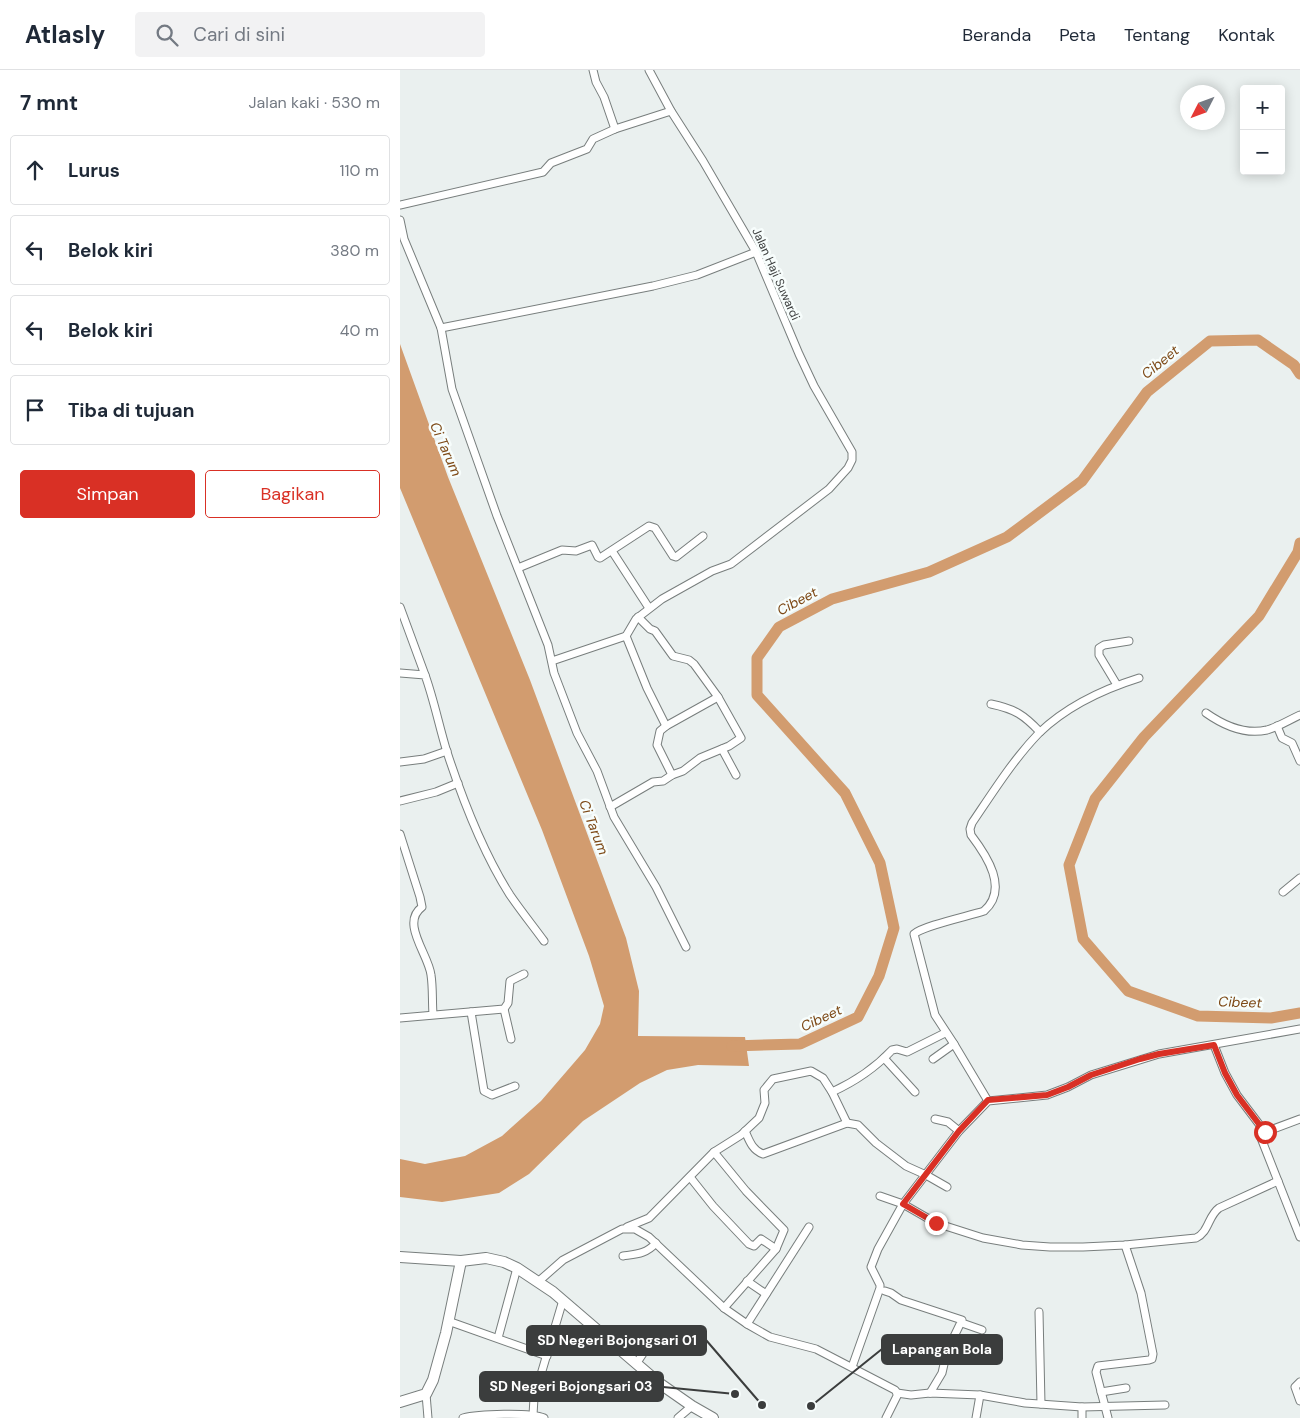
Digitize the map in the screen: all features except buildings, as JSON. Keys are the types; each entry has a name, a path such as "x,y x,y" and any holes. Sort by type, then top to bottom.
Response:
{"street":[{"path":"593,70 615,129"},
{"name":"Jalan Haji Suwardi","path":"626,636 638,617 649,608 712,571 731,564 829,489 848,468 852,460 852,452 814,386 799,354 756,252 703,161 671,111 649,70"},
{"path":"400,205 543,172 551,163 587,149 593,139 615,129 671,111"},
{"path":"400,220 404,239 441,328 452,389 577,733 597,771 610,807 621,829 656,887 686,947"},
{"path":"441,328 653,286 696,275 756,252"},
{"path":"518,568 562,550 576,551 592,546 600,558 649,526 655,528 673,556 676,557 702,536"},
{"path":"612,551 649,608"},
{"path":"400,607 424,675 433,694 447,751 465,805 496,870 510,894 544,941"},
{"path":"610,807 653,782 663,781 683,771 700,758 730,746 741,738 718,697 691,661 673,656 655,631 650,629 638,617"},
{"path":"552,661 626,636 647,688 666,726"},
{"path":"1117,685 1099,656 1099,648 1104,645 1130,641"},
{"path":"400,673 424,675"},
{"path":"988,1100 935,1016 914,934 916,931 984,911 989,907 995,894 995,877 971,836 972,822 1005,774 1040,732 1063,713 1117,685 1139,678"},
{"path":"672,775 656,745 660,731 718,697"},
{"path":"991,704 1012,709 1027,717 1040,732"},
{"path":"1206,713 1221,723 1232,727 1259,730 1266,730 1300,716"},
{"path":"1277,726 1282,738 1292,743 1300,761"},
{"path":"722,749 736,775"},
{"path":"400,762 424,759 447,751"},
{"path":"400,801 436,792 458,783"},
{"path":"400,834 422,907 417,910 412,922 414,933 429,965 433,1014"},
{"path":"1283,892 1300,878"},
{"path":"511,1039 504,1009 508,1003 510,981 524,974"},
{"path":"400,1018 504,1009"},
{"path":"471,1012 484,1091 492,1095 515,1086"},
{"path":"852,1367 880,1288 872,1270 872,1264 903,1204 959,1131 988,1100 1047,1095 1091,1075 1159,1054 1300,1030"},
{"path":"832,1092 868,1072 892,1050 897,1049 908,1052 946,1033"},
{"path":"933,1059 954,1044"},
{"path":"1214,1045 1225,1073 1237,1095 1265,1132"},
{"path":"884,1058 915,1092"},
{"path":"538,1281 563,1260 649,1218 714,1152 745,1131 759,1118 765,1103 764,1090 774,1079 811,1071 823,1078 847,1123"},
{"path":"935,1119 948,1122 959,1131"},
{"path":"1300,1119 1265,1132 1262,1135 1261,1141 1300,1237"},
{"path":"745,1131 751,1144 758,1152 763,1154 847,1123 858,1125 876,1143 900,1162 947,1187"},
{"path":"714,1152 746,1191 784,1230 776,1249 724,1308"},
{"path":"690,1177 712,1206 725,1217 749,1244 754,1246 761,1239 776,1249"},
{"path":"880,1196 903,1204 936,1223 983,1238 1050,1247 1125,1245 1189,1240 1199,1237 1205,1230 1213,1213 1219,1208 1278,1181"},
{"path":"747,1324 809,1227"},
{"path":"622,1230 635,1229 642,1232 724,1308 747,1324 770,1337 816,1349 897,1392 910,1395 930,1393 980,1395 1015,1402 1082,1407 1165,1406"},
{"path":"623,1256 650,1250 656,1243"},
{"path":"1108,1418 1096,1372 1098,1366 1149,1360 1152,1359 1153,1354 1141,1293 1125,1245"},
{"path":"400,1257 461,1261 486,1258 504,1262 517,1268 563,1300 659,1383 712,1418"},
{"path":"428,1418 426,1394 434,1377 461,1261"},
{"path":"498,1338 517,1268"},
{"path":"747,1281 766,1294"},
{"path":"885,1291 901,1300 960,1318 962,1323 982,1330"},
{"path":"533,1415 534,1398 563,1300"},
{"path":"1039,1312 1041,1404"},
{"path":"448,1321 547,1356"},
{"path":"930,1393 942,1373 948,1352 962,1323"},
{"path":"636,1364 652,1340"},
{"path":"1300,1382 1295,1387 1300,1401"},
{"path":"1101,1392 1126,1388"},
{"path":"886,1418 897,1392"},
{"path":"400,1402 426,1394"},
{"path":"976,1418 980,1395"},
{"path":"678,1418 692,1406"},
{"path":"1082,1407 1082,1418"},
{"path":"463,1418 485,1415 533,1415 544,1418"}],"shaded area":[{"path":"400,344 448,477 530,680 626,938 639,991 638,1036 745,1037 749,1066 698,1065 667,1070 640,1083 583,1121 529,1174 499,1193 442,1202 400,1197 400,1159 425,1164 465,1156 502,1136 541,1101 585,1050 600,1024 604,1006 589,956 542,830 400,488"}],"waterway":[{"name":"Cibeet","path":"732,1046 800,1044 858,1017 879,976 894,928 880,863 845,793 757,695 757,658 779,627 832,599 929,572 1007,537 1082,481 1147,392 1210,341 1258,340 1294,365 1300,374"},
{"name":"Cibeet","path":"1300,543 1298,552 1259,616 1144,737 1095,799 1069,865 1083,939 1128,991 1198,1016 1271,1018 1300,1013"}],"place":[{"name":"SD Negeri Bojongsari 03","path":"735,1394"},
{"name":"SD Negeri Bojongsari 01","path":"762,1405"},
{"name":"Lapangan Bola","path":"811,1406"}],"route":[{"path":"936,1223 903,1204 942,1156 959,1131 988,1100 1043,1096 1068,1087 1078,1080 1091,1075 1118,1068 1140,1059 1214,1045 1225,1073 1237,1095 1265,1132"}],"water label":[{"name":"Ci Tarum","path":"446,449"},
{"name":"Ci Tarum","path":"594,827"}]}
